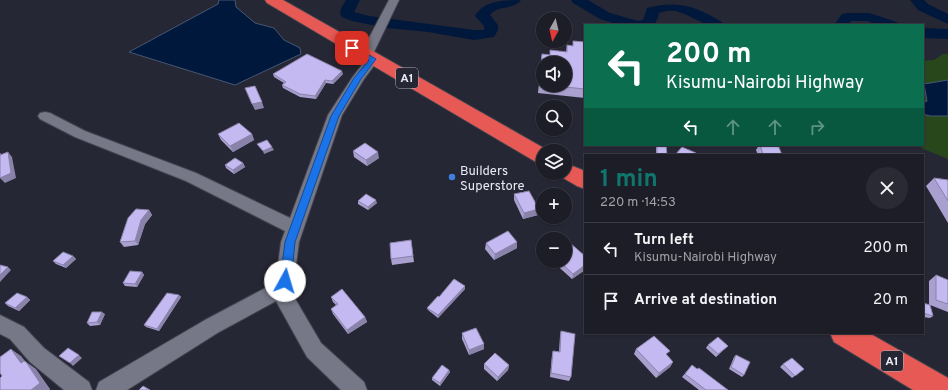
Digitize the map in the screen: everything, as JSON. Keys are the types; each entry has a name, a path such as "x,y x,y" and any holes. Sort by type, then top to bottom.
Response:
{"highway":[{"name":"A1","path":"272,0 536,153"},
{"path":"572,174 584,180"},
{"name":"A1","path":"846,334 941,390"}],"street":[{"path":"107,390 212,326 280,290 285,281 290,242 335,116 369,57 386,15 394,0"},
{"path":"45,116 80,134 191,176 295,228"},
{"path":"280,290 314,350 356,390"},
{"path":"0,324 17,333 37,355 81,390"}],"green space":[{"path":"943,54 948,54 948,159 916,146 924,146 924,61 934,60"}],"water":[{"path":"219,0 235,0 236,7 255,23 274,28 284,40 300,48 301,54 235,85 129,52 218,4"},
{"path":"948,80 948,116 930,116 924,114 924,102 927,101 924,84"}],"building":[{"path":"573,41 584,42 584,89 572,88 572,56 542,56 542,54 550,55 550,50 567,52 567,48 572,48"},
{"path":"307,54 342,71 332,81 325,80 315,96 300,94 282,85 286,82 273,74"},
{"path":"255,86 262,102 252,104 245,88"},
{"path":"239,123 252,134 230,146 218,134"},
{"path":"267,140 272,147 263,151 257,144"},
{"path":"365,143 378,152 366,160 353,151"},
{"path":"657,146 666,146 667,154 657,154"},
{"path":"760,146 778,146 782,154 763,154"},
{"path":"682,147 696,153 696,154 676,154"},
{"path":"8,152 11,173 0,178 0,155"},
{"path":"235,158 243,163 233,170 225,165"},
{"path":"934,178 948,180 948,201"},
{"path":"529,191 536,204 536,210 524,213 514,194"},
{"path":"366,194 376,200 368,207 358,201"},
{"path":"136,209 149,210 141,220 135,241 120,242 128,218"},
{"path":"508,231 517,242 495,254 486,243"},
{"path":"411,240 413,256 391,259 390,243"},
{"path":"572,245 584,255 584,266 573,274 567,268 572,268"},
{"path":"63,252 73,256 63,265 53,261"},
{"path":"0,265 8,267 0,275"},
{"path":"130,271 142,272 135,284 123,283"},
{"path":"936,275 948,280 948,304 936,300"},
{"path":"454,279 465,286 438,315 427,308 438,296 439,297"},
{"path":"342,289 365,317 347,330 331,309 338,304 331,297"},
{"path":"17,293 27,297 15,308 5,303"},
{"path":"167,293 179,295 157,329 144,325"},
{"path":"924,303 930,305 933,316 924,313"},
{"path":"92,312 102,312 97,322 87,323"},
{"path":"476,328 484,344 469,350 462,333"},
{"path":"561,331 575,334 571,377 551,373 553,351 560,352"},
{"path":"654,336 670,351 666,354 673,362 659,373 636,349"},
{"path":"718,337 728,346 718,354 708,345"},
{"path":"68,348 79,355 70,363 59,356"},
{"path":"11,349 21,363 24,361 26,362 40,383 31,390 0,390 0,378 2,376 0,373 0,357"},
{"path":"495,353 509,365 498,377 484,364"},
{"path":"736,355 750,362 744,375 731,367"},
{"path":"792,358 804,369 795,376 783,364"},
{"path":"442,365 449,370 440,383 432,378"},
{"path":"692,365 697,369 699,368 728,390 706,390 685,374"},
{"path":"143,386 150,390 139,390"}],"waterway":[{"path":"353,0 348,8 347,14 357,18 387,24 474,35 489,34 491,25 482,16 487,9 514,0"},
{"path":"578,0 605,16 631,24"},
{"path":"917,0 923,7 948,20"},
{"path":"644,24 648,23 651,18 652,11 670,7 678,7 694,12 715,24"},
{"path":"842,24 847,17 869,17 889,24"},
{"path":"924,33 948,34"}],"place":[{"name":"Builders Superstore","path":"452,177"}],"route":[{"path":"285,281 290,242 335,116 358,78 373,59 352,48"}]}
